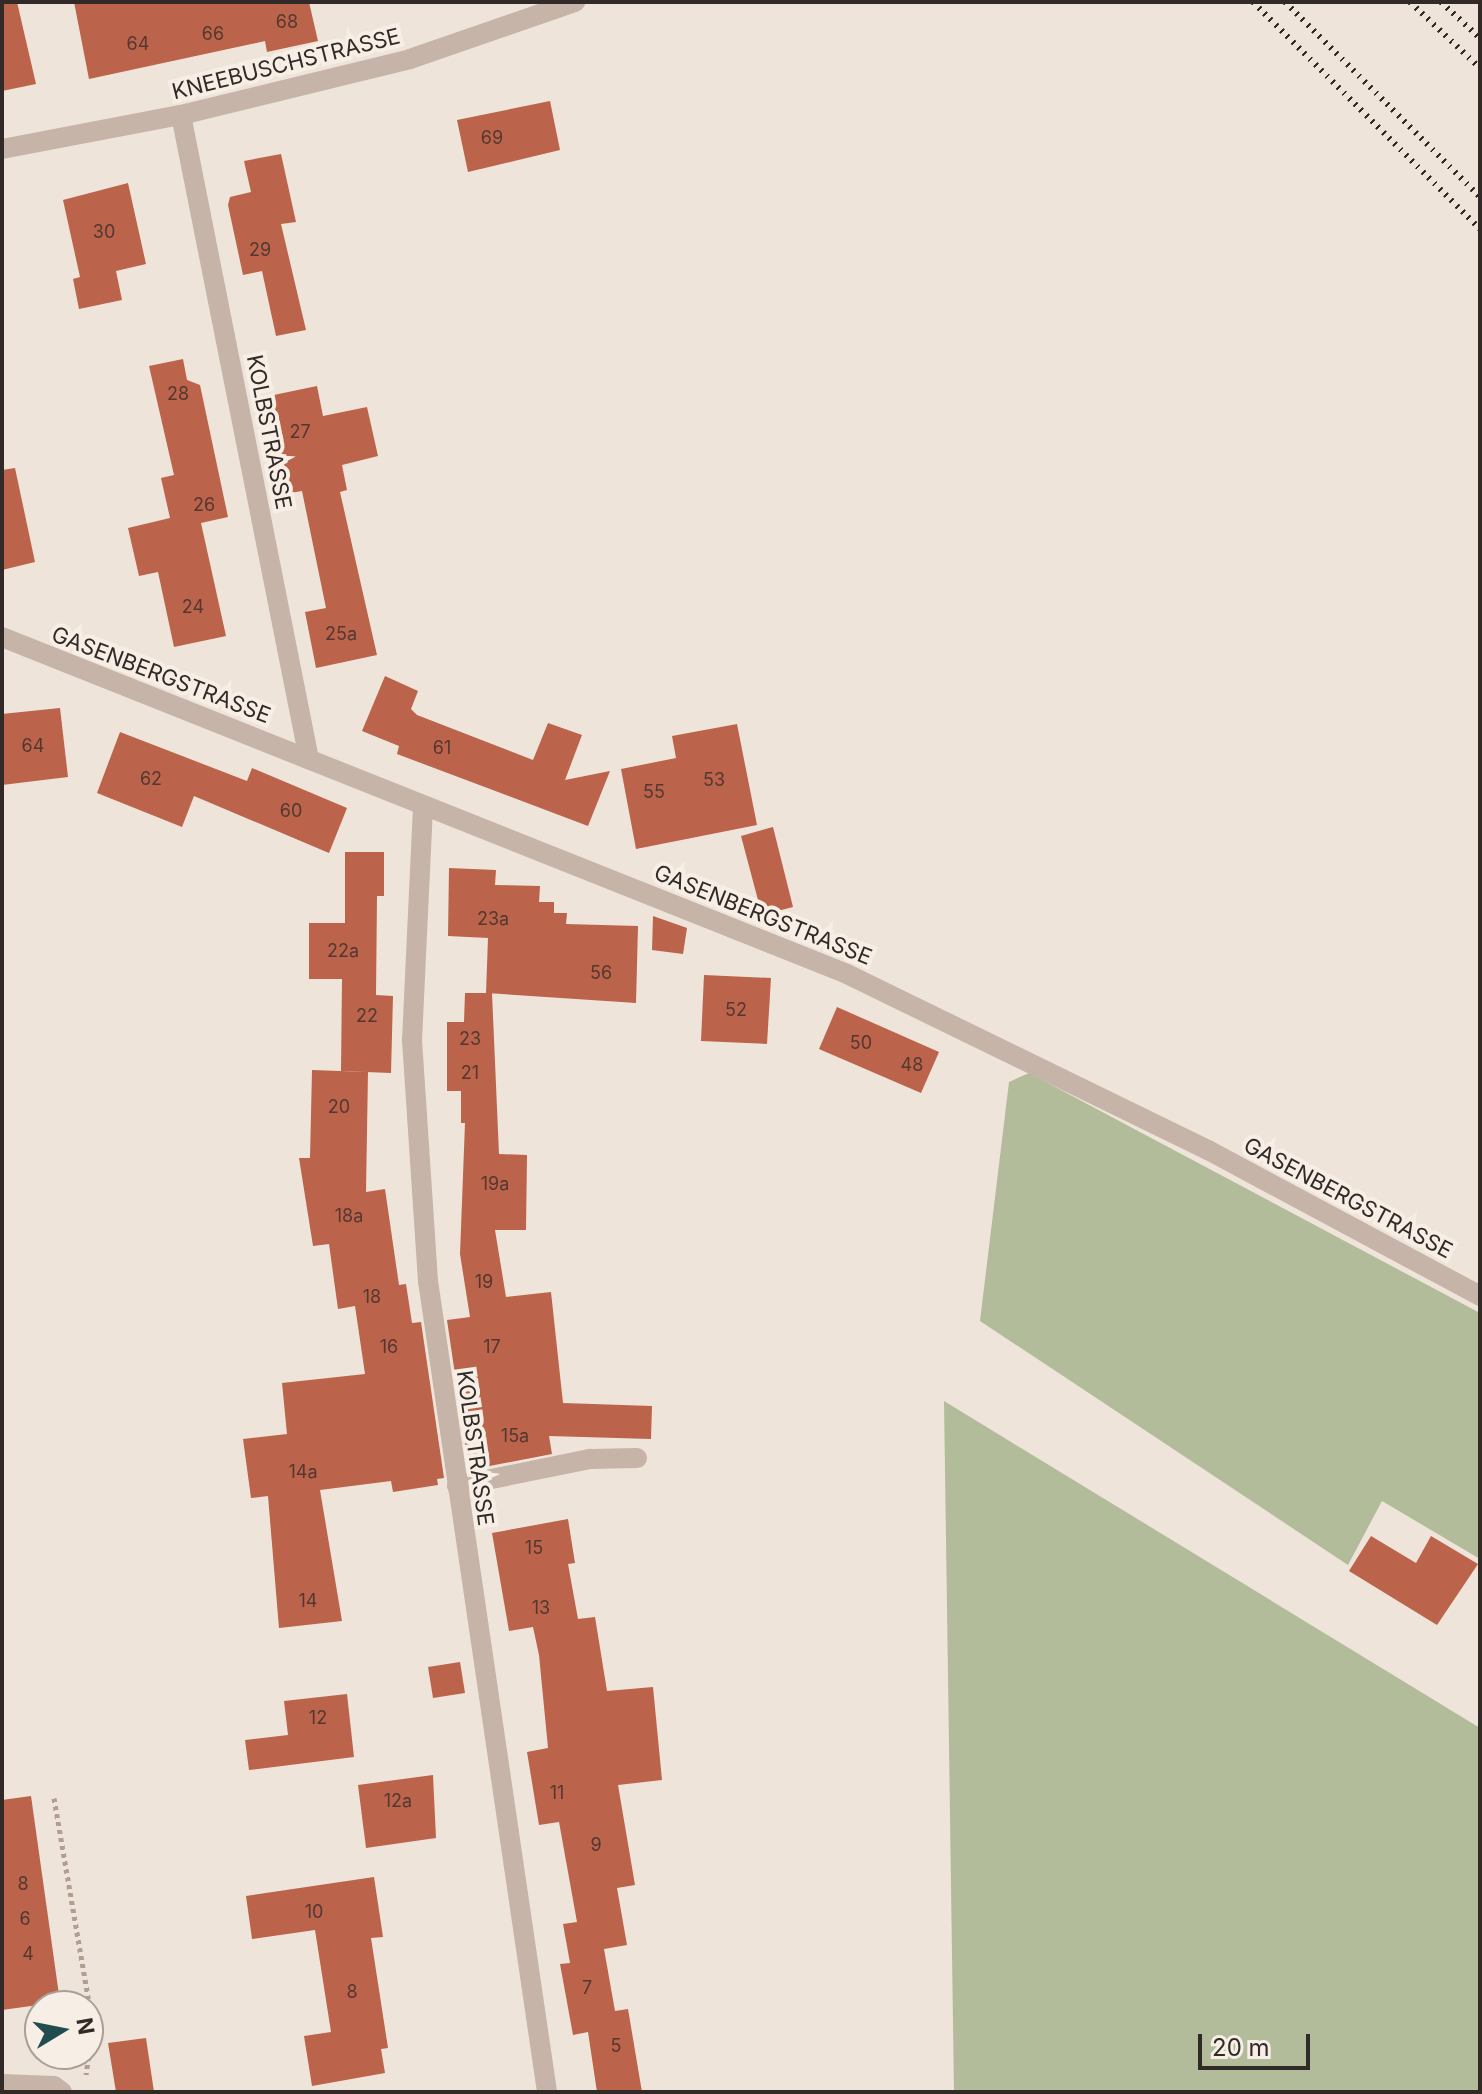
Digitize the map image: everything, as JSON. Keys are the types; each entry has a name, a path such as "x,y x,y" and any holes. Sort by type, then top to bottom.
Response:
{"street":[{"name":"KNEEBUSCHSTRASSE","path":"2,149 181,115 410,59 575,2"},
{"name":"KOLBSTRASSE","path":"181,115 309,759"},
{"name":"GASENBERGSTRASSE","path":"2,637 847,974 1008,1049 1480,1296"},
{"name":"KOLBSTRASSE","path":"423,807 412,1040 428,1281 547,2092"},
{"path":"457,1486 590,1459 637,1458"},
{"path":"2,2084 58,2089"}],"path":[{"path":"54,1798 93,2025 86,2079"}],"green space":[{"path":"1029,1073 1480,1313 1480,1559 1382,1501 1348,1565 980,1321 1009,1082"},
{"path":"944,1401 1480,1728 1480,2092 954,2092"}],"building":[{"path":"2,2 17,2 36,84 2,91"},
{"path":"74,2 309,2 318,41 267,52 265,41 89,79"},
{"path":"550,101 560,150 468,172 457,120"},
{"path":"281,154 296,222 281,224 306,330 276,336 262,271 243,275 228,205 230,197 251,192 244,161"},
{"path":"128,183 146,264 116,271 122,300 79,309 73,279 80,277 63,200"},
{"path":"183,359 187,380 200,385 228,517 201,523 226,636 174,647 158,572 139,576 128,528 170,518 161,478 174,475 149,366"},
{"path":"317,386 323,416 367,407 378,456 342,465 347,490 340,492 377,655 316,668 305,612 326,608 302,491 290,493 269,396"},
{"path":"15,468 35,562 2,570 2,470"},
{"path":"385,676 418,691 411,709 417,715 533,760 548,723 582,735 565,780 610,771 588,826 397,754 399,746 362,731"},
{"path":"60,708 68,777 2,785 2,714"},
{"path":"737,724 757,825 636,849 621,769 676,758 672,736"},
{"path":"120,732 247,781 252,768 347,808 329,853 194,796 182,827 97,793"},
{"path":"773,827 793,907 762,915 741,836"},
{"path":"345,852 384,852 384,896 377,896 376,995 393,996 391,1073 341,1071 342,979 309,979 309,923 345,923"},
{"path":"449,868 496,870 495,885 540,886 539,902 554,902 554,913 567,913 566,924 638,926 636,1003 486,993 488,938 448,936"},
{"path":"653,916 687,928 683,954 652,950"},
{"path":"704,975 771,978 767,1044 701,1041"},
{"path":"465,993 492,993 499,1154 527,1155 526,1230 495,1230 506,1297 551,1292 563,1403 652,1406 651,1439 549,1436 552,1454 469,1470 447,1320 470,1317 460,1254 465,1123 461,1123 461,1091 447,1091 447,1022 464,1022"},
{"path":"837,1007 939,1052 921,1093 819,1049"},
{"path":"312,1070 368,1072 366,1192 385,1189 399,1285 406,1284 412,1323 421,1322 444,1478 437,1479 438,1485 393,1492 391,1481 320,1490 342,1621 279,1628 268,1496 251,1498 243,1439 287,1434 282,1383 365,1374 355,1306 338,1309 329,1244 313,1246 299,1158 310,1158"},
{"path":"568,1519 575,1563 568,1564 578,1619 595,1617 607,1691 653,1687 662,1780 618,1785 635,1885 617,1888 627,1945 604,1949 615,2011 628,2009 642,2092 597,2092 588,2032 573,2035 560,1964 570,1963 563,1924 577,1922 559,1822 539,1825 527,1752 548,1748 539,1655 533,1627 509,1631 492,1533"},
{"path":"1371,1536 1416,1563 1431,1536 1478,1564 1437,1625 1349,1571"},
{"path":"460,1662 465,1693 433,1698 428,1667"},
{"path":"347,1694 354,1757 249,1770 245,1740 288,1735 284,1701"},
{"path":"433,1775 436,1838 366,1848 358,1785"},
{"path":"31,1796 58,1990 24,1990 24,2007 2,2010 2,1800"},
{"path":"374,1877 383,1937 371,1938 388,2048 381,2049 385,2073 312,2086 304,2036 331,2032 315,1930 252,1939 246,1896"},
{"path":"146,2038 154,2092 116,2092 108,2043"}],"railway":[{"path":"1253,2 1480,229"},
{"path":"1285,2 1480,197"},
{"path":"1410,2 1480,68"},
{"path":"1441,2 1480,38"}]}
